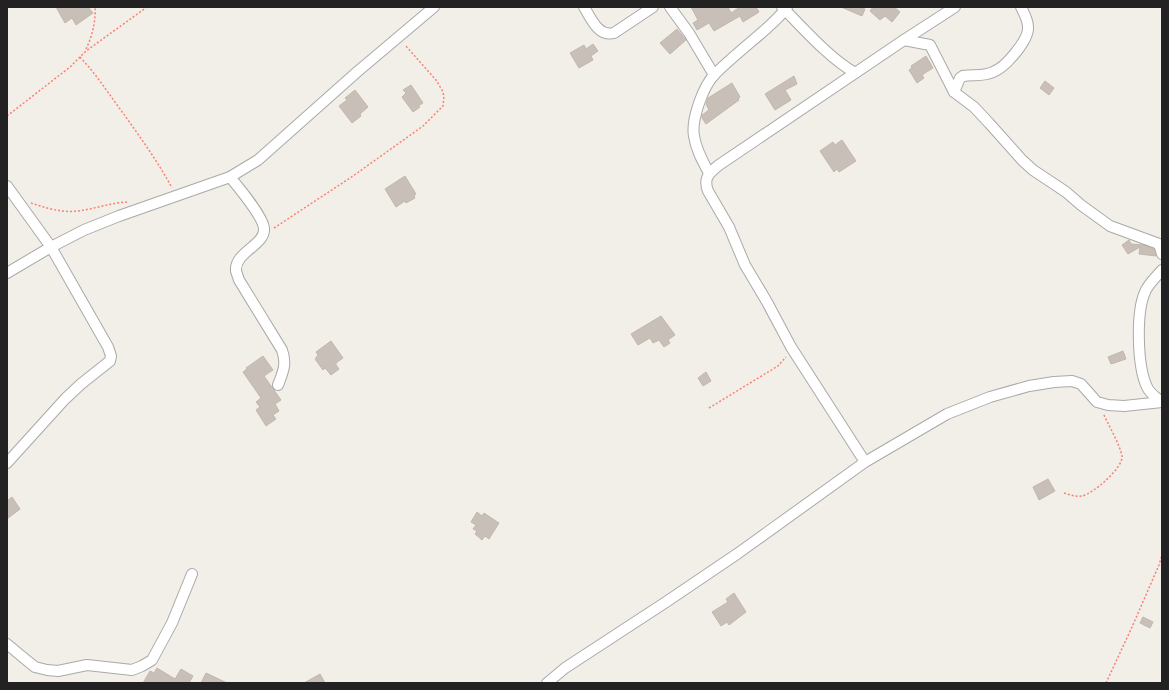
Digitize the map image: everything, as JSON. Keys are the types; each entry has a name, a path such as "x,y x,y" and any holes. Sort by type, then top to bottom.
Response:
{"street":[{"path":"7,273 51,247 84,230 230,176 258,160 356,72 434,7"},
{"path":"584,7 599,30 610,34 614,33 653,7"},
{"path":"670,7 689,33 714,75"},
{"path":"865,462 791,347 745,265 729,227 708,191 706,180 709,174 719,166 955,7"},
{"path":"954,92 960,78 963,76 982,76 994,72 1003,66 1014,55 1026,36 1028,28 1026,16 1021,7"},
{"path":"709,174 696,144 693,124 697,109 707,86 714,75 750,44 785,8 828,53 855,73"},
{"path":"904,40 930,45 954,92 974,108 1033,170 1066,192 1110,226 1159,244 1162,254"},
{"path":"230,176 250,202 262,222 264,230 262,236 257,242 242,256 236,270 239,280 282,350 285,364 278,385"},
{"path":"7,186 51,247 108,347 111,356 110,361 80,384 65,399 7,463"},
{"path":"1162,270 1145,291 1139,327 1139,346 1142,374 1147,387 1152,394 1162,402"},
{"path":"547,683 565,668 737,554 865,462 947,414 990,397 1030,386 1054,382 1072,381 1081,384 1097,402 1108,405 1124,406 1162,402"},
{"path":"7,644 36,667 47,670 58,671 87,665 132,670 152,660 172,623 192,574"}],"path":[{"path":"86,51 92,34 96,15 95,7"},
{"path":"7,116 70,67 86,51 148,7"},
{"path":"262,236 359,172 422,126 443,106 444,96 436,80 399,37"},
{"path":"80,57 94,73 158,164 177,196"},
{"path":"28,202 59,211 77,211 102,205 132,202"},
{"path":"709,408 778,366 783,361 791,347"},
{"path":"1064,493 1076,496 1087,494 1101,484 1116,470 1121,462 1122,457 1120,450 1097,402"},
{"path":"1106,683 1132,627 1162,555"}],"building":[{"path":"56,7 88,7 93,13 76,25 72,18 65,23"},
{"path":"691,7 728,7 731,13 740,7 756,7 759,12 743,22 740,16 714,31 709,23 697,30 693,23 698,20"},
{"path":"841,7 860,7 865,9 862,16"},
{"path":"873,7 894,7 900,12 892,22 885,16 880,20 870,11"},
{"path":"677,29 686,40 670,54 660,43"},
{"path":"593,44 598,51 591,56 593,60 579,68 570,53 584,45 586,49"},
{"path":"926,56 933,68 922,75 924,78 917,83 909,70 912,68 911,66"},
{"path":"794,76 797,84 785,90 791,100 775,110 765,94"},
{"path":"1045,81 1054,88 1049,95 1040,88"},
{"path":"732,83 740,97 738,99 739,100 706,124 702,118 702,115 709,110 706,104 708,98"},
{"path":"411,85 423,103 413,112 402,97 406,93 403,90"},
{"path":"355,90 368,107 360,114 361,116 352,123 339,106 347,100 345,98"},
{"path":"842,140 856,161 839,172 837,169 834,172 820,151 833,142 835,145"},
{"path":"405,176 416,194 414,196 415,198 406,203 405,201 396,207 385,189"},
{"path":"1129,240 1131,244 1144,245 1154,249 1156,256 1139,254 1140,247 1128,254 1122,245"},
{"path":"661,316 675,335 668,340 670,343 664,347 659,340 653,343 650,338 638,345 631,334"},
{"path":"331,341 343,358 336,363 339,369 331,375 325,368 323,370 315,359 318,355 316,352"},
{"path":"1123,351 1126,359 1111,364 1108,357"},
{"path":"263,356 273,370 264,376 281,400 275,404 279,411 273,415 276,419 266,426 256,410 260,407 256,402 261,398 243,372 247,369 246,368"},
{"path":"706,372 711,381 703,386 698,378"},
{"path":"1048,479 1055,491 1039,500 1033,487"},
{"path":"12,497 20,509 7,519 7,501"},
{"path":"477,512 482,516 484,513 499,523 489,539 485,536 482,540 475,534 477,531 473,529 476,525 471,522"},
{"path":"734,593 746,612 729,625 727,622 721,626 712,612 728,602 726,599"},
{"path":"1143,617 1153,622 1150,628 1140,623"},
{"path":"157,668 175,679 181,669 193,676 189,683 143,683 150,671 154,673"},
{"path":"206,673 227,683 201,683"},
{"path":"320,674 325,683 304,683"}]}
